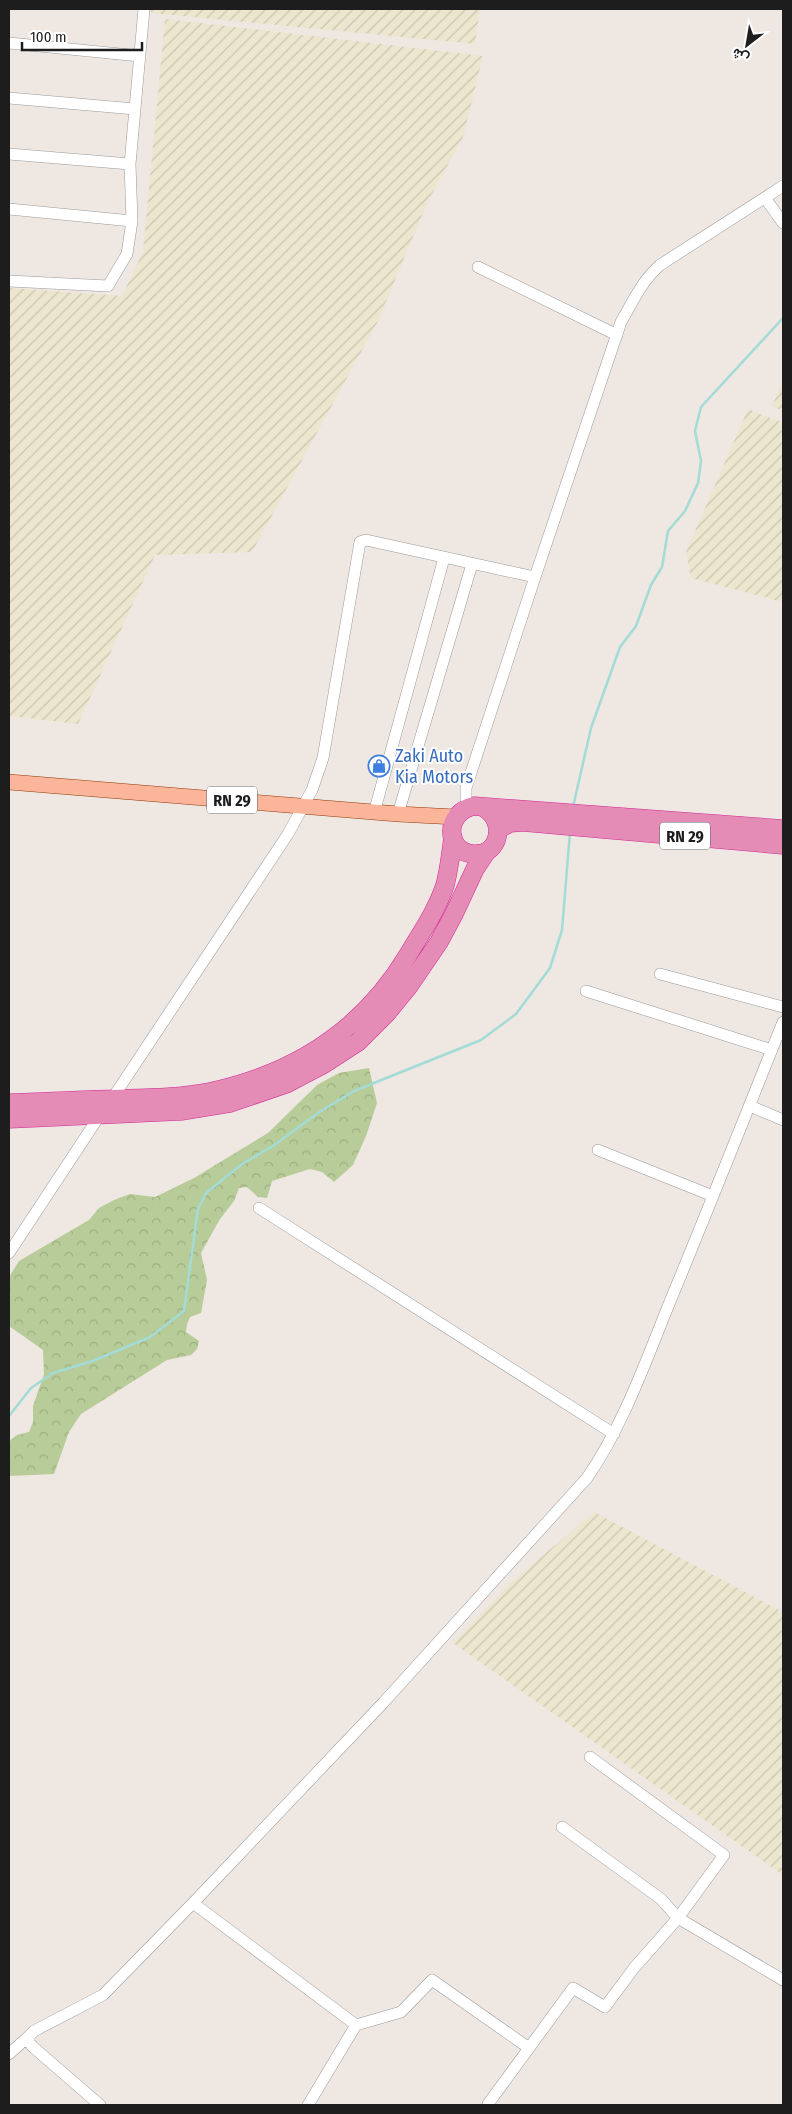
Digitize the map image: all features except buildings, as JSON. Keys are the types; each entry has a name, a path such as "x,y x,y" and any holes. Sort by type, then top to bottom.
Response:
{"highway":[{"path":"9,1103 168,1097 208,1092 246,1082 283,1068 335,1037 377,1001 396,975 436,907 445,884 452,826 470,811 560,819"},
{"path":"9,1120 181,1111 230,1103 286,1084 342,1054 358,1042 387,1013 420,972 454,914 475,869 487,851 495,844 499,829 493,814 470,811"},
{"name":"RN 29","path":"499,829 517,822 560,819 783,845"},
{"path":"586,821 783,829"},
{"path":"452,837 458,846 466,852 477,854 487,851"}],"main road":[{"name":"RN 29","path":"9,782 398,814 470,811"}],"street":[{"path":"9,281 108,286 127,254 132,221 130,164 144,9"},
{"path":"9,43 140,56"},
{"path":"9,98 135,109"},
{"path":"9,154 130,164"},
{"path":"470,811 466,800 466,788 621,322 648,275 660,265 783,186"},
{"path":"765,198 783,223"},
{"path":"9,209 132,221"},
{"path":"478,267 617,335"},
{"path":"112,1099 305,806 323,758 358,545 366,540 535,577"},
{"path":"374,812 444,558"},
{"path":"398,814 472,564"},
{"path":"660,974 783,1007"},
{"path":"586,991 772,1050"},
{"path":"9,2054 34,2031 103,1995 193,1904 390,1695 570,1499 602,1457 614,1434 783,1022"},
{"path":"750,1106 783,1120"},
{"path":"9,1253 100,1116"},
{"path":"598,1150 713,1196"},
{"path":"259,1208 614,1434"},
{"path":"488,2104 573,1988 605,2007 634,1968 678,1918 724,1855 590,1757"},
{"path":"562,1827 661,1899 678,1918 783,1980"},
{"path":"193,1904 356,2025"},
{"path":"308,2105 356,2025 401,2012 432,1980 529,2048"},
{"path":"29,2036 29,2042 33,2047 100,2105"}],"shaded area":[{"path":"151,9 480,9 475,44 151,13"},
{"path":"165,19 483,56 463,137 428,201 378,321 252,552 155,555 78,724 9,716 9,288 122,296 143,252"},
{"path":"783,382 783,411 772,406"},
{"path":"748,409 783,423 783,602 691,578 686,552"},
{"path":"594,1512 783,1612 783,1875 453,1643 512,1582"}],"green space":[{"path":"369,1068 377,1103 366,1136 353,1165 334,1182 322,1172 310,1169 272,1181 267,1198 258,1197 247,1187 239,1188 234,1201 220,1219 201,1253 207,1280 201,1313 190,1317 187,1324 186,1332 199,1341 197,1349 191,1355 167,1360 81,1414 69,1432 54,1474 9,1476 9,1441 17,1435 29,1432 33,1422 33,1406 44,1374 43,1350 9,1326 9,1277 19,1261 89,1220 99,1208 114,1200 130,1194 155,1197 194,1178 268,1133 317,1085 339,1073"}],"waterway":[{"path":"573,807 591,728 620,647 636,626 651,585 662,567 668,531 685,511 698,483 701,461 695,431 701,407 783,318"},
{"path":"9,1416 31,1388 53,1373 93,1361 150,1337 184,1311 198,1209 206,1193 242,1164 273,1146 318,1113 354,1091 481,1040 516,1014 550,968 562,930 570,832"}],"place":[{"name":"Zaki Auto Kia Motors","path":"379,766"}]}
